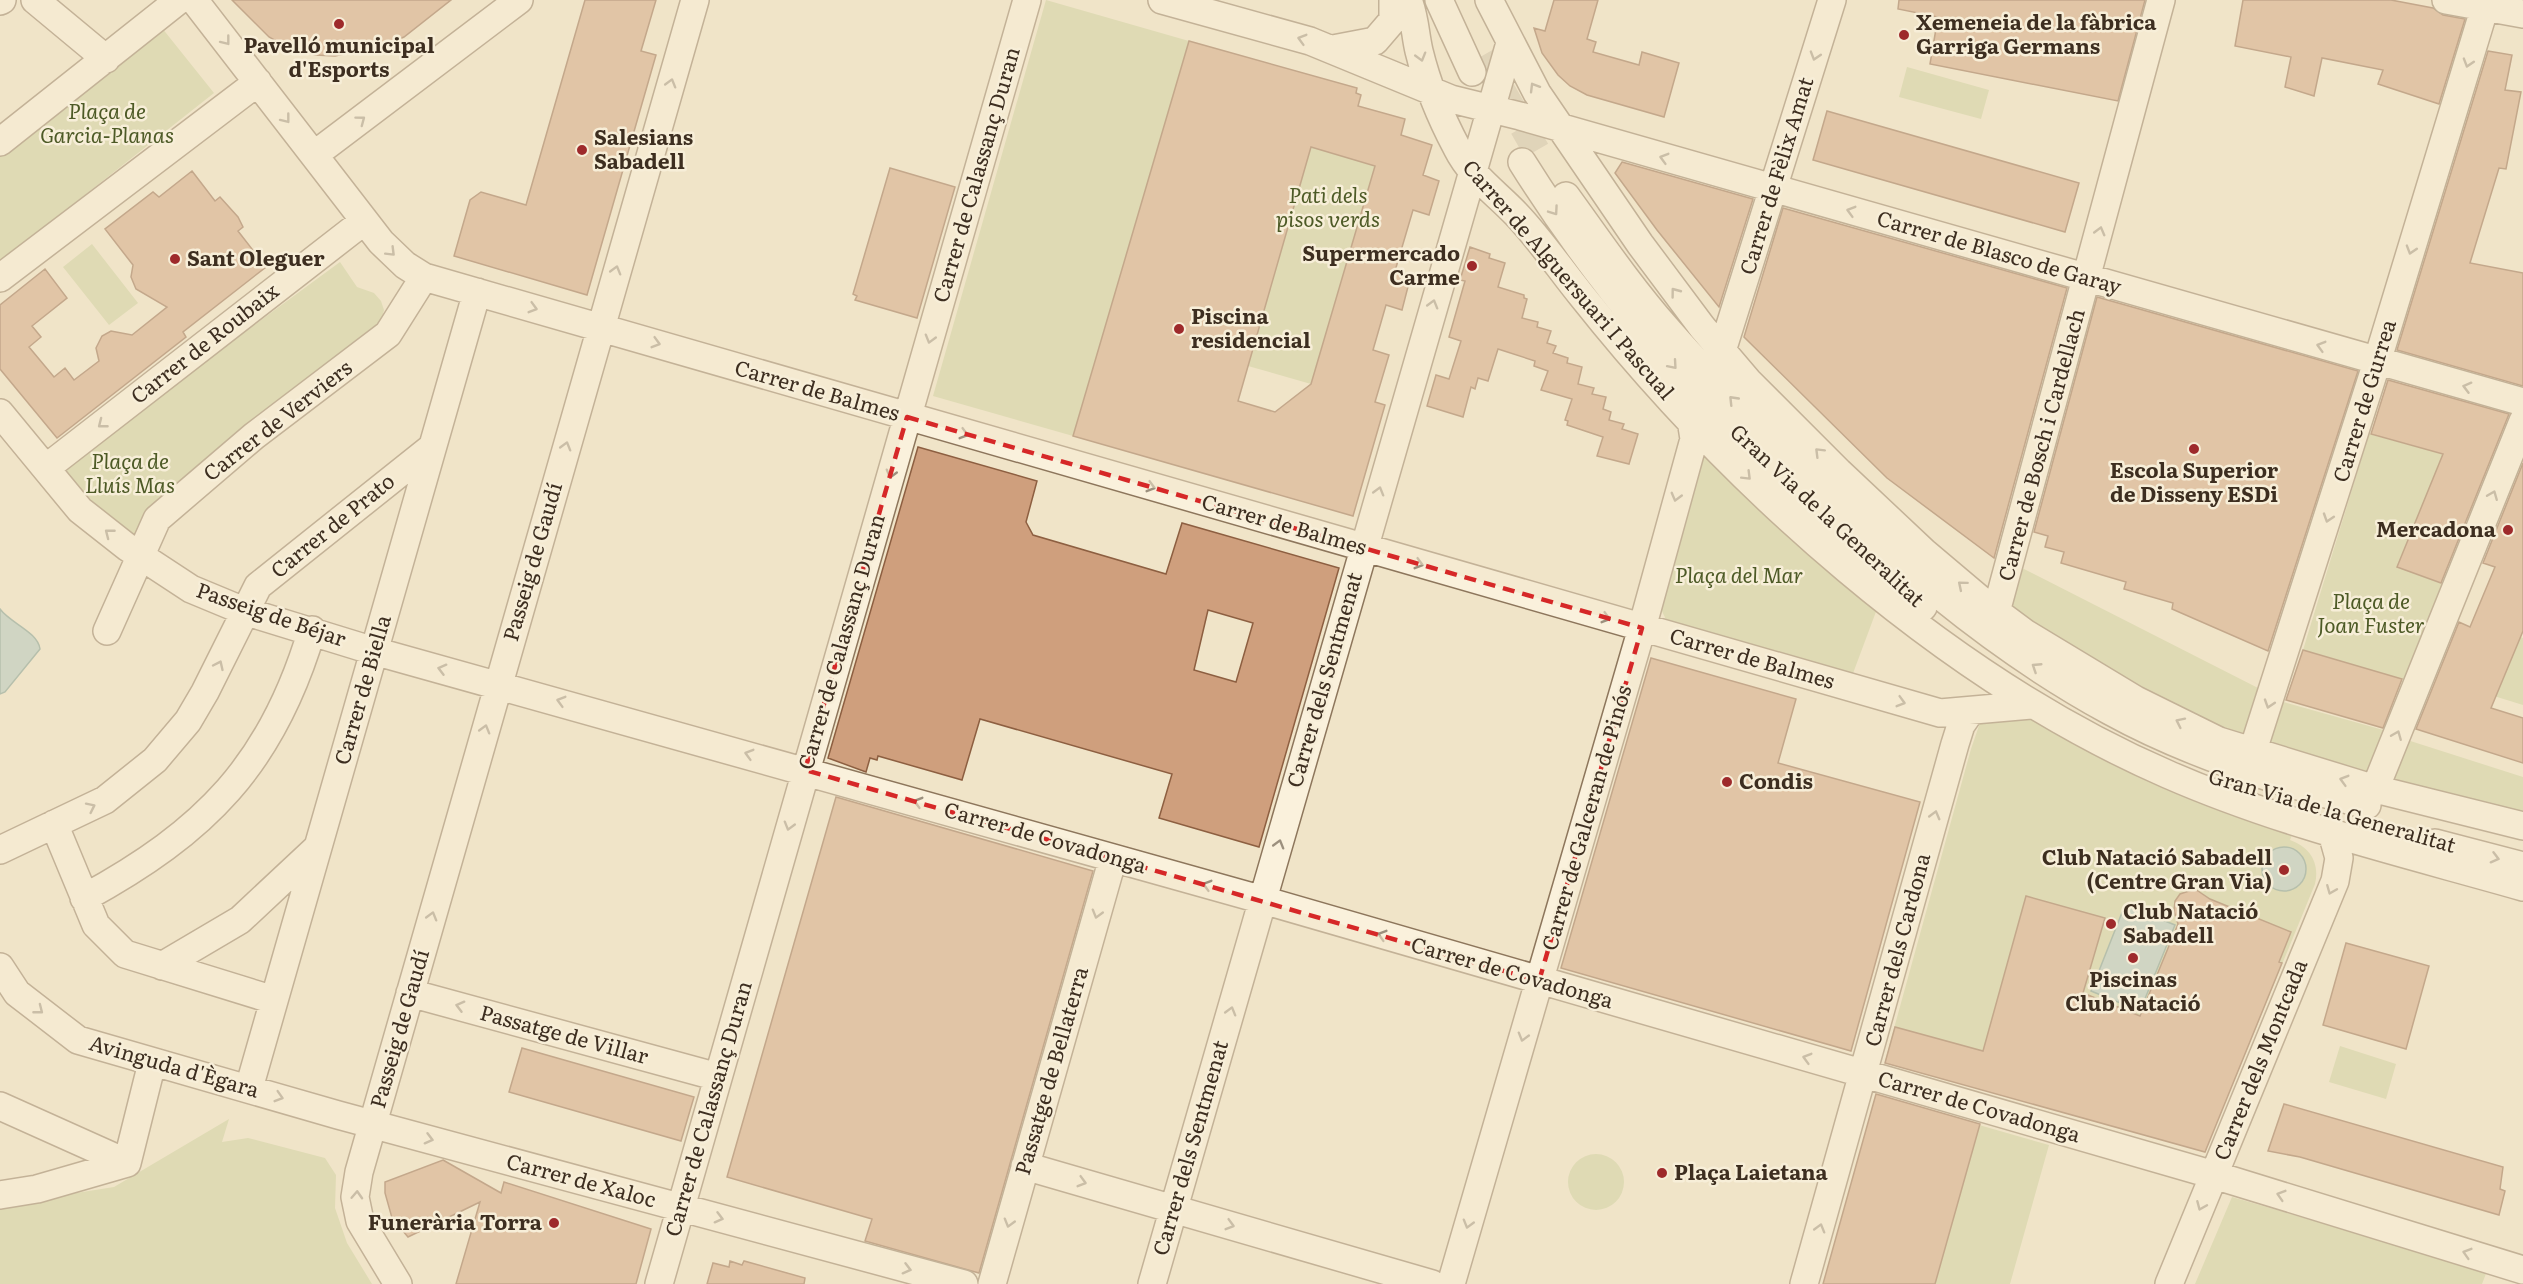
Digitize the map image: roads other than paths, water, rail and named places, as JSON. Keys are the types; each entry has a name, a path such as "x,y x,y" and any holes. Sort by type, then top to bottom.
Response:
{"street":[{"path":"35,0 106,59"},
{"path":"0,142 179,0"},
{"path":"194,0 364,220 393,254 424,277"},
{"path":"314,155 519,0"},
{"name":"Passeig de Gaudí","path":"398,1284 360,1221 355,1197 359,1172 695,0"},
{"name":"Carrer de Calassanç Duran","path":"658,1284 1027,0"},
{"name":"Carrer de Blasco de Garay","path":"1162,0 1333,49 1432,91 1482,106 2523,402"},
{"path":"1333,49 1375,41 1393,20 1393,0"},
{"name":"Carrer de Alguersuari I Pascual","path":"1408,0 1418,49 1432,91 1457,150 1472,172 1519,217 1614,336 1691,420 1771,501 1842,566 1904,614 2031,705 2140,762 2244,778 2335,825"},
{"path":"1438,0 1477,64 1457,0"},
{"path":"1489,0 1537,93 1640,244 1722,351 1822,455 1924,552 1996,612 2167,740 2244,778 2375,789 2523,826"},
{"name":"Carrer de Fèlix Amat","path":"1722,351 1832,0"},
{"name":"Carrer de Bosch i Cardellach","path":"1996,612 2161,0"},
{"path":"2446,0 2486,4 2523,14"},
{"name":"Carrer de Gurrea","path":"2244,778 2378,362 2486,4"},
{"name":"Carrer dels Sentmenat","path":"1152,1284 1472,172 1482,106 1510,43"},
{"path":"0,278 258,82"},
{"name":"Gran Via de la Generalitat","path":"2167,740 2110,712 2037,668 1968,620 1842,511 1664,326 1530,158 1610,288 1682,377 1870,562 1982,652 2041,694 2104,730 2187,768 2301,788 2523,844"},
{"name":"Carrer de Roubaix","path":"46,468 364,220"},
{"name":"Carrer de Balmes","path":"424,277 1940,713 1970,712"},
{"name":"Carrer de Verviers","path":"107,631 157,519 254,436 388,334 424,277"},
{"name":"Carrer de Biella","path":"249,1088 477,292"},
{"name":"Passeig de Béjar","path":"0,413 80,510 139,555 191,590 244,611 312,630 374,651 498,684"},
{"name":"Carrer de Galceran de Pinós","path":"1451,1284 1642,628 1694,439 1691,420"},
{"path":"2375,789 2523,421"},
{"name":"Carrer de Prato","path":"0,850 105,800 155,760 172,742 205,693 258,586 431,448"},
{"path":"84,898 171,845 198,823 233,786 269,736 302,663 312,630"},
{"path":"2031,636 2136,700 2219,741 2244,778"},
{"name":"Carrer de Covadonga","path":"498,684 1263,900 2214,1174 2510,1273"},
{"path":"1970,712 2031,705"},
{"name":"Carrer dels Cardona","path":"1804,1284 1960,726 1970,712"},
{"path":"54,824 96,925 125,954 274,1000"},
{"path":"2335,825 2361,841 2523,887"},
{"name":"Gran Via de la Generalitat","path":"2335,825 2523,866"},
{"name":"Carrer dels Montcada","path":"2169,1284 2335,881 2339,858 2335,825"},
{"path":"162,966 240,920 318,847"},
{"name":"Passatge de Bellaterra","path":"992,1284 1113,858"},
{"name":"Avinguda d'Ègara","path":"0,968 17,993 78,1040 152,1063 373,1124"},
{"name":"Passatge de Villar","path":"410,993 718,1077"},
{"path":"127,1163 152,1063"},
{"path":"0,1106 127,1163"},
{"name":"Carrer de Xaloc","path":"373,1124 964,1284"},
{"path":"0,1195 37,1189 127,1163"},
{"path":"1025,1167 1432,1284"}],"water":[{"path":"0,609 34,638 40,649 5,692 0,694"},
{"name":"Club Natació Sabadell (Centre Gran Via)","path":"2284,847 2293,848 2300,853 2305,860 2305,878 2300,885 2293,890 2284,891 2275,890 2268,885 2263,878 2262,869 2263,860 2268,853 2275,848"},
{"name":"Piscinas Club Natació","path":"2125,905 2175,925 2140,1011 2091,991"}],"tunnel":[{"path":"1482,56 1539,155"}],"place":[{"name":"Pavelló municipal d'Esports","path":"339,24"},
{"name":"Xemeneia de la fàbrica Garriga Germans","path":"1904,35"},
{"name":"Salesians Sabadell","path":"582,150"},
{"name":"Sant Oleguer","path":"175,259"},
{"name":"Supermercado Carme","path":"1472,266"},
{"name":"Piscina residencial","path":"1179,329"},
{"name":"Escola Superior de Disseny ESDi","path":"2194,449"},
{"name":"Mercadona","path":"2508,530"},
{"name":"Condis","path":"1727,782"},
{"name":"Club Natació Sabadell (Centre Gran Via)","path":"2284,870"},
{"name":"Club Natació Sabadell","path":"2111,924"},
{"name":"Piscinas Club Natació","path":"2133,958"},
{"name":"Plaça Laietana","path":"1662,1173"},
{"name":"Funerària Torra","path":"554,1223"}],"park label":[{"name":"Plaça de Garcia-Planas","path":"107,124"},
{"name":"Pati dels pisos verds","path":"1328,208"},
{"name":"Plaça de Lluís Mas","path":"130,474"},
{"name":"Plaça del Mar","path":"1739,576"},
{"name":"Plaça de Joan Fuster","path":"2371,614"}]}
